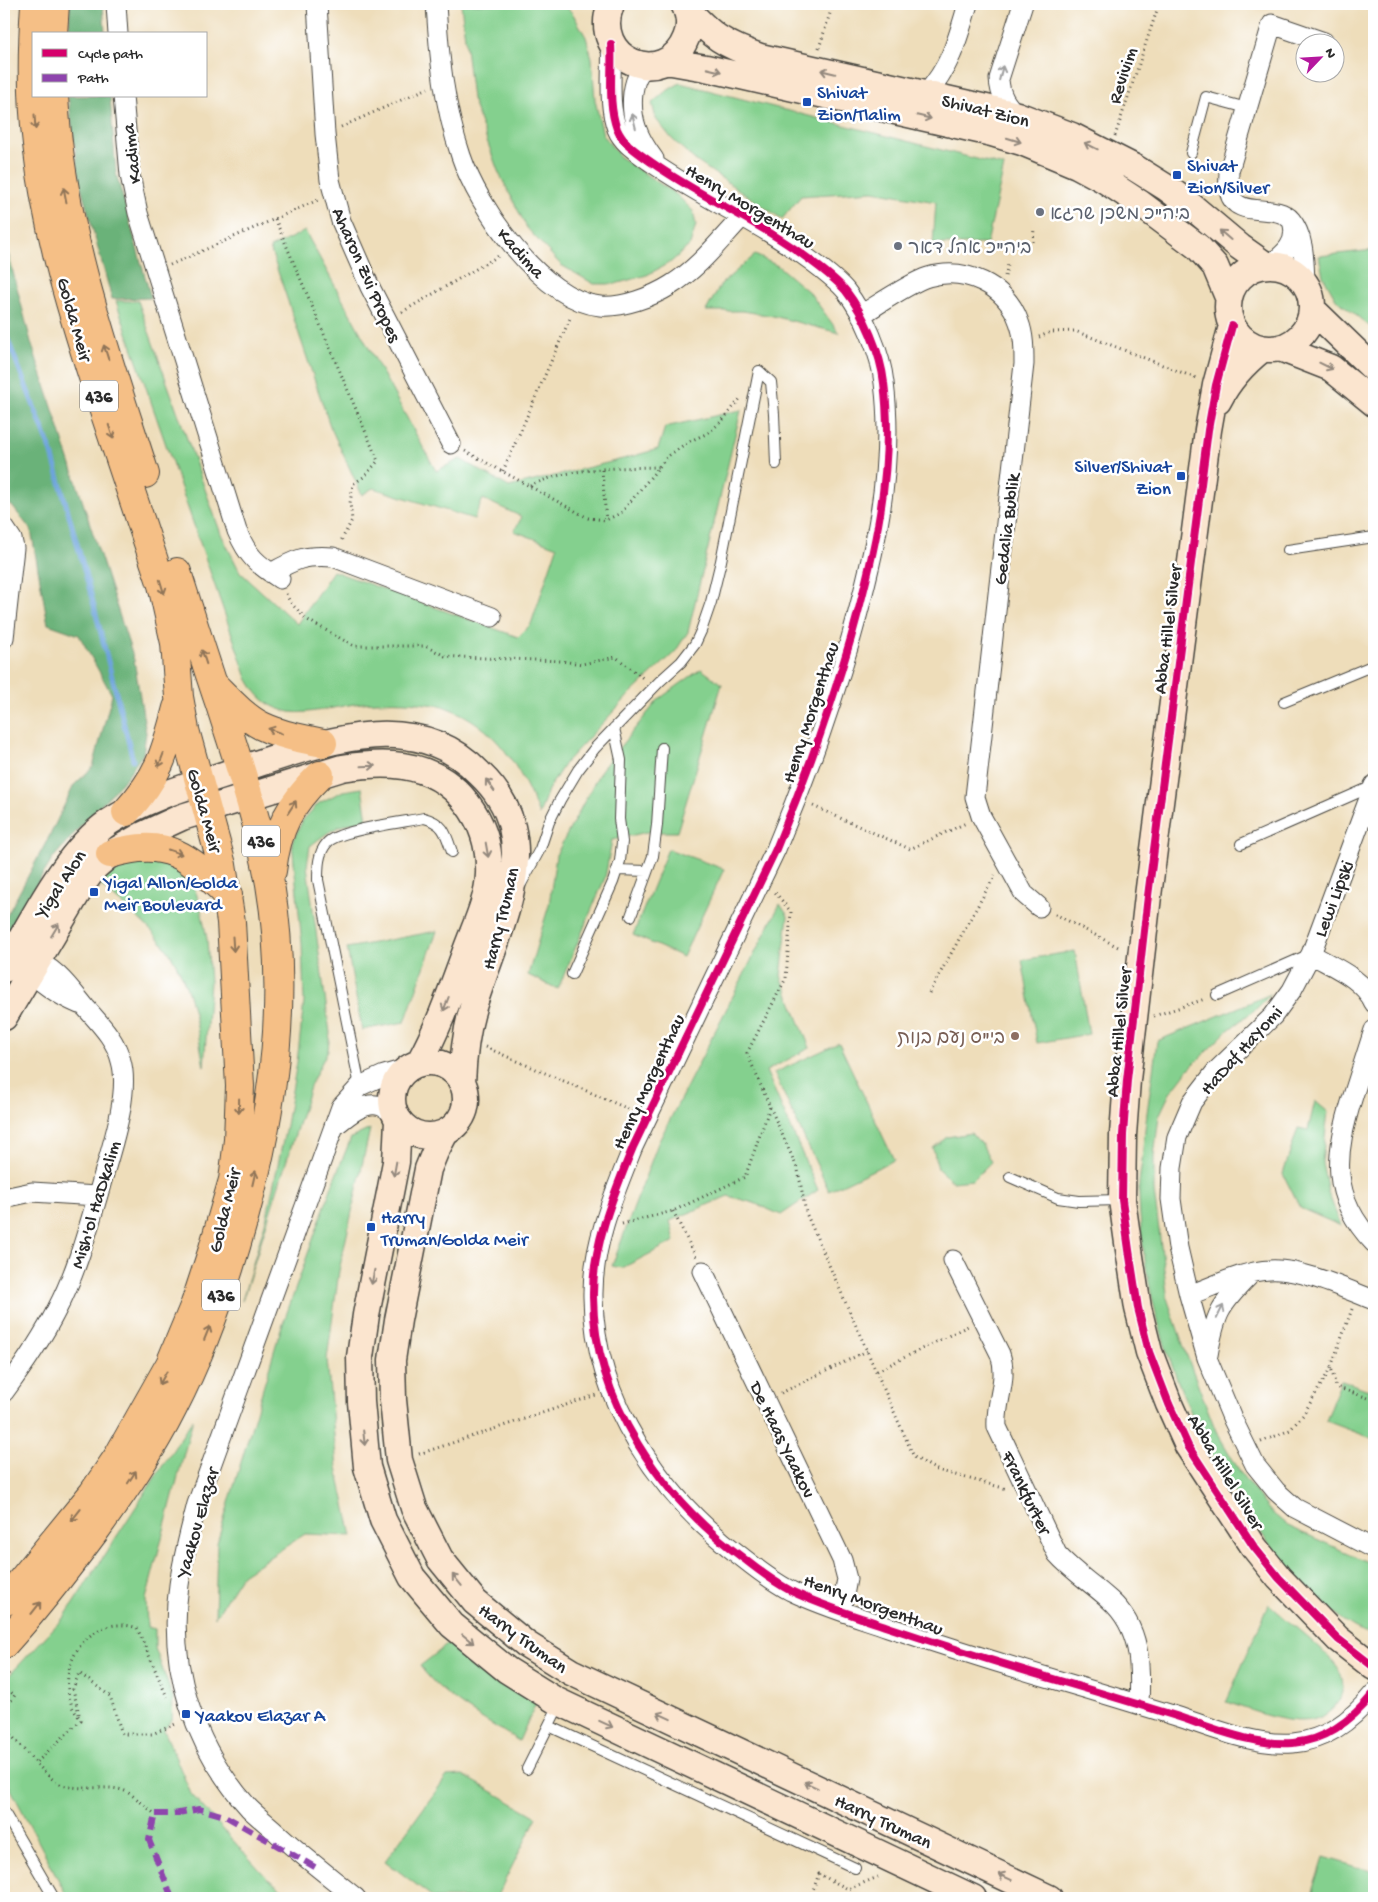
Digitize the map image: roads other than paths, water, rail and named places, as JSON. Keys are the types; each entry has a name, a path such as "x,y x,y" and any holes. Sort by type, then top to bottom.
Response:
{"main road":[{"name":"Golda Meir","path":"34,32 35,4"},
{"path":"53,32 55,4"},
{"name":"Golda Meir","path":"4,1602 62,1533 117,1458 170,1364 195,1304 233,1180 239,1117 236,1008 228,895 207,809 184,730 175,643 167,604 83,348 66,290 43,189 36,143 33,98"},
{"name":"Golda Meir","path":"4,1644 32,1613 120,1497 172,1411 190,1374 225,1284 256,1172 269,1106 278,1022 279,978 270,887 249,796 91,306 79,261 63,185 58,153 54,98"},
{"path":"213,684 228,700 260,725 297,738 322,743"},
{"path":"126,812 150,783 160,766 168,743 179,696"},
{"path":"270,887 274,854 283,823 298,798 320,774"},
{"path":"110,854 144,847 162,848 177,852 194,863 228,895"}],"street":[{"path":"116,4 118,32"},
{"name":"Aharon Zvi Propes","path":"317,4 325,134 330,180 341,221 370,287 451,444"},
{"name":"Kadima","path":"436,4 440,66 461,159 500,230 544,278 560,290 579,300 599,306 621,305 649,296 671,285 705,257 742,217"},
{"path":"590,4 598,15 610,40"},
{"path":"610,40 606,25 607,13 611,4"},
{"path":"926,94 944,72 953,53 968,4"},
{"path":"1017,116 1004,102 1000,91 999,79 1023,4"},
{"path":"659,63 676,54 684,44 688,33 689,21 685,6"},
{"name":"Shivat Zion","path":"685,6 706,29 733,48 760,57 1017,116 1072,136 1167,188 1240,247 1268,264"},
{"path":"1296,32 1272,24 1229,172 1229,192 1236,204 1249,210 1286,215 1292,221 1301,242 1305,283"},
{"name":"Shivat Zion","path":"610,40 619,53 629,61 640,64 659,63 706,68 967,127 1022,142 1049,153 1103,179 1185,235 1215,266 1228,297"},
{"name":"Henry Morgenthau","path":"610,40 614,117 618,132 631,147 670,176 784,241 828,274 845,290 861,315 871,337 884,381 886,455 882,500 872,560 836,686 797,799 764,876 648,1117 615,1192 596,1257 592,1295 595,1332 611,1390 625,1424 664,1482 716,1538 789,1590 841,1611 962,1652 1227,1732 1270,1742 1295,1743 1312,1739 1331,1731 1351,1719 1374,1692"},
{"name":"Henry Morgenthau","path":"659,63 640,73 634,83 632,111 636,130 643,144 670,176"},
{"name":"Kadima","path":"124,98 130,175 138,213 237,531 245,549 257,564 276,576 300,558 315,556 333,557 492,617"},
{"path":"1268,264 1290,246 1294,234 1292,221"},
{"path":"1271,349 1293,343 1303,334 1310,322 1312,309 1311,296 1305,283 1296,273 1284,267 1268,264 1252,268 1241,275 1233,285 1228,297 1227,312 1232,326 1239,337 1250,344 1331,368 1374,402"},
{"name":"Gedalia Bublik","path":"861,315 925,278 941,274 959,274 970,276 987,284 1012,306 1020,322 1024,342 1024,364 975,797 981,816 1024,894 1039,907"},
{"path":"1312,309 1374,369"},
{"name":"Abba Hillel Silver","path":"1232,326 1216,385 1208,430 1141,958 1123,1135 1122,1200 1138,1308 1149,1352 1168,1404 1188,1446 1254,1546 1279,1578 1338,1639 1374,1667"},
{"name":"Abba Hillel Silver","path":"1208,430 1214,409 1231,378 1246,362 1271,349"},
{"path":"4,527 12,539 14,548 4,628"},
{"name":"Harry Truman","path":"241,770 322,743 370,735 389,734 435,743 454,752 471,764 488,781 503,803 512,827 514,855 512,882 494,948 473,1008 466,1039 462,1084"},
{"name":"Harry Truman","path":"207,809 320,774 362,765 402,766 424,771 442,780 460,794 472,809 485,838 489,858 486,898 437,1027 413,1066"},
{"name":"Yigal Alon","path":"4,1017 21,964 51,890 77,852 108,823 126,812 155,798 241,770"},
{"name":"Lewi Lipski","path":"1311,954 1374,785"},
{"name":"Yigal Alon","path":"21,964 95,867 110,854 143,835 182,817 207,809"},
{"path":"1311,954 1349,976 1362,986 1374,1003"},
{"name":"HaDaf HaYomi","path":"1311,954 1292,990 1273,1016 1216,1071 1192,1102 1177,1137 1172,1168 1171,1199 1178,1248 1207,1358 1232,1420 1255,1464 1276,1491 1295,1508 1374,1549"},
{"name":"Mish'ol HaDkalim","path":"4,1392 31,1356 58,1308 80,1256 116,1132 123,1087 122,1062 98,1020 86,1008 63,996 21,964"},
{"path":"1374,1030 1340,1142 1339,1167 1343,1191 1352,1214 1374,1243"},
{"path":"332,1128 349,1114 362,1107 380,1106 397,1117 411,1132 422,1136 445,1133 454,1126 464,1112 466,1095 456,1074 446,1066 430,1062 413,1066 399,1076 394,1086 392,1103 397,1117"},
{"name":"Yaakov Elazar","path":"356,1898 297,1852 250,1808 182,1719 176,1630 178,1586 186,1544 200,1496 341,1107 360,1086 384,1075 413,1066"},
{"name":"Harry Truman","path":"397,1117 396,1162 366,1315 360,1358 361,1402 367,1467 384,1520 412,1577 452,1625 507,1670 560,1703 973,1898"},
{"name":"Harry Truman","path":"445,1133 428,1169 398,1320 392,1360 393,1400 399,1460 414,1508 440,1559 475,1602 526,1644 570,1672 1049,1898"},
{"path":"4,1198 32,1192 97,1196"},
{"name":"Frankfurter","path":"953,1260 1004,1366 1003,1382 996,1416 997,1427 1057,1554 1069,1567 1110,1600 1125,1616 1140,1657 1139,1704"},
{"path":"1189,1295 1252,1272 1272,1269 1315,1278 1366,1297"},
{"name":"De Haas Yaakov","path":"703,1271 842,1560 847,1578 841,1611"},
{"path":"1207,1358 1219,1309 1230,1294 1252,1272"}],"lane":[{"path":"1191,153 1206,97 1247,108"},
{"path":"506,908 531,868 549,822 578,770 614,728 682,662 702,631 721,561 759,372 771,382 776,464"},
{"path":"1288,550 1374,537"},
{"path":"1284,702 1374,664"},
{"path":"572,974 620,861 622,842 619,818 621,760 614,728"},
{"path":"632,916 653,856 662,748"},
{"path":"1241,844 1374,785"},
{"path":"360,1086 318,880 318,861 327,842 339,834 424,818 435,821 445,831 452,852"},
{"path":"617,870 647,871"},
{"path":"1217,995 1311,954"},
{"path":"1010,1177 1058,1198 1078,1202 1122,1200"},
{"path":"527,1769 560,1703"},
{"path":"549,1726 855,1868"},
{"path":"4,1812 54,1898"}],"waterway":[{"path":"4,330 51,450 92,598 133,760"}],"place":[{"name":"Shivat Zion/Tlalim","path":"807,102"},
{"name":"Shivat Zion/Silver","path":"1177,175"},
{"name":"ביה\"כ משכן שרגא","path":"1040,212"},
{"name":"ביה\"כ אהל דאר","path":"898,246"},
{"name":"Silver/Shivat Zion","path":"1181,476"},
{"name":"Yigal Allon/Golda Meir Boulevard","path":"94,892"},
{"name":"בי\"ס נעם בנות","path":"1015,1036"},
{"name":"Harry Truman/Golda Meir","path":"371,1227"},
{"name":"Yaakov Elazar A","path":"186,1714"}]}
